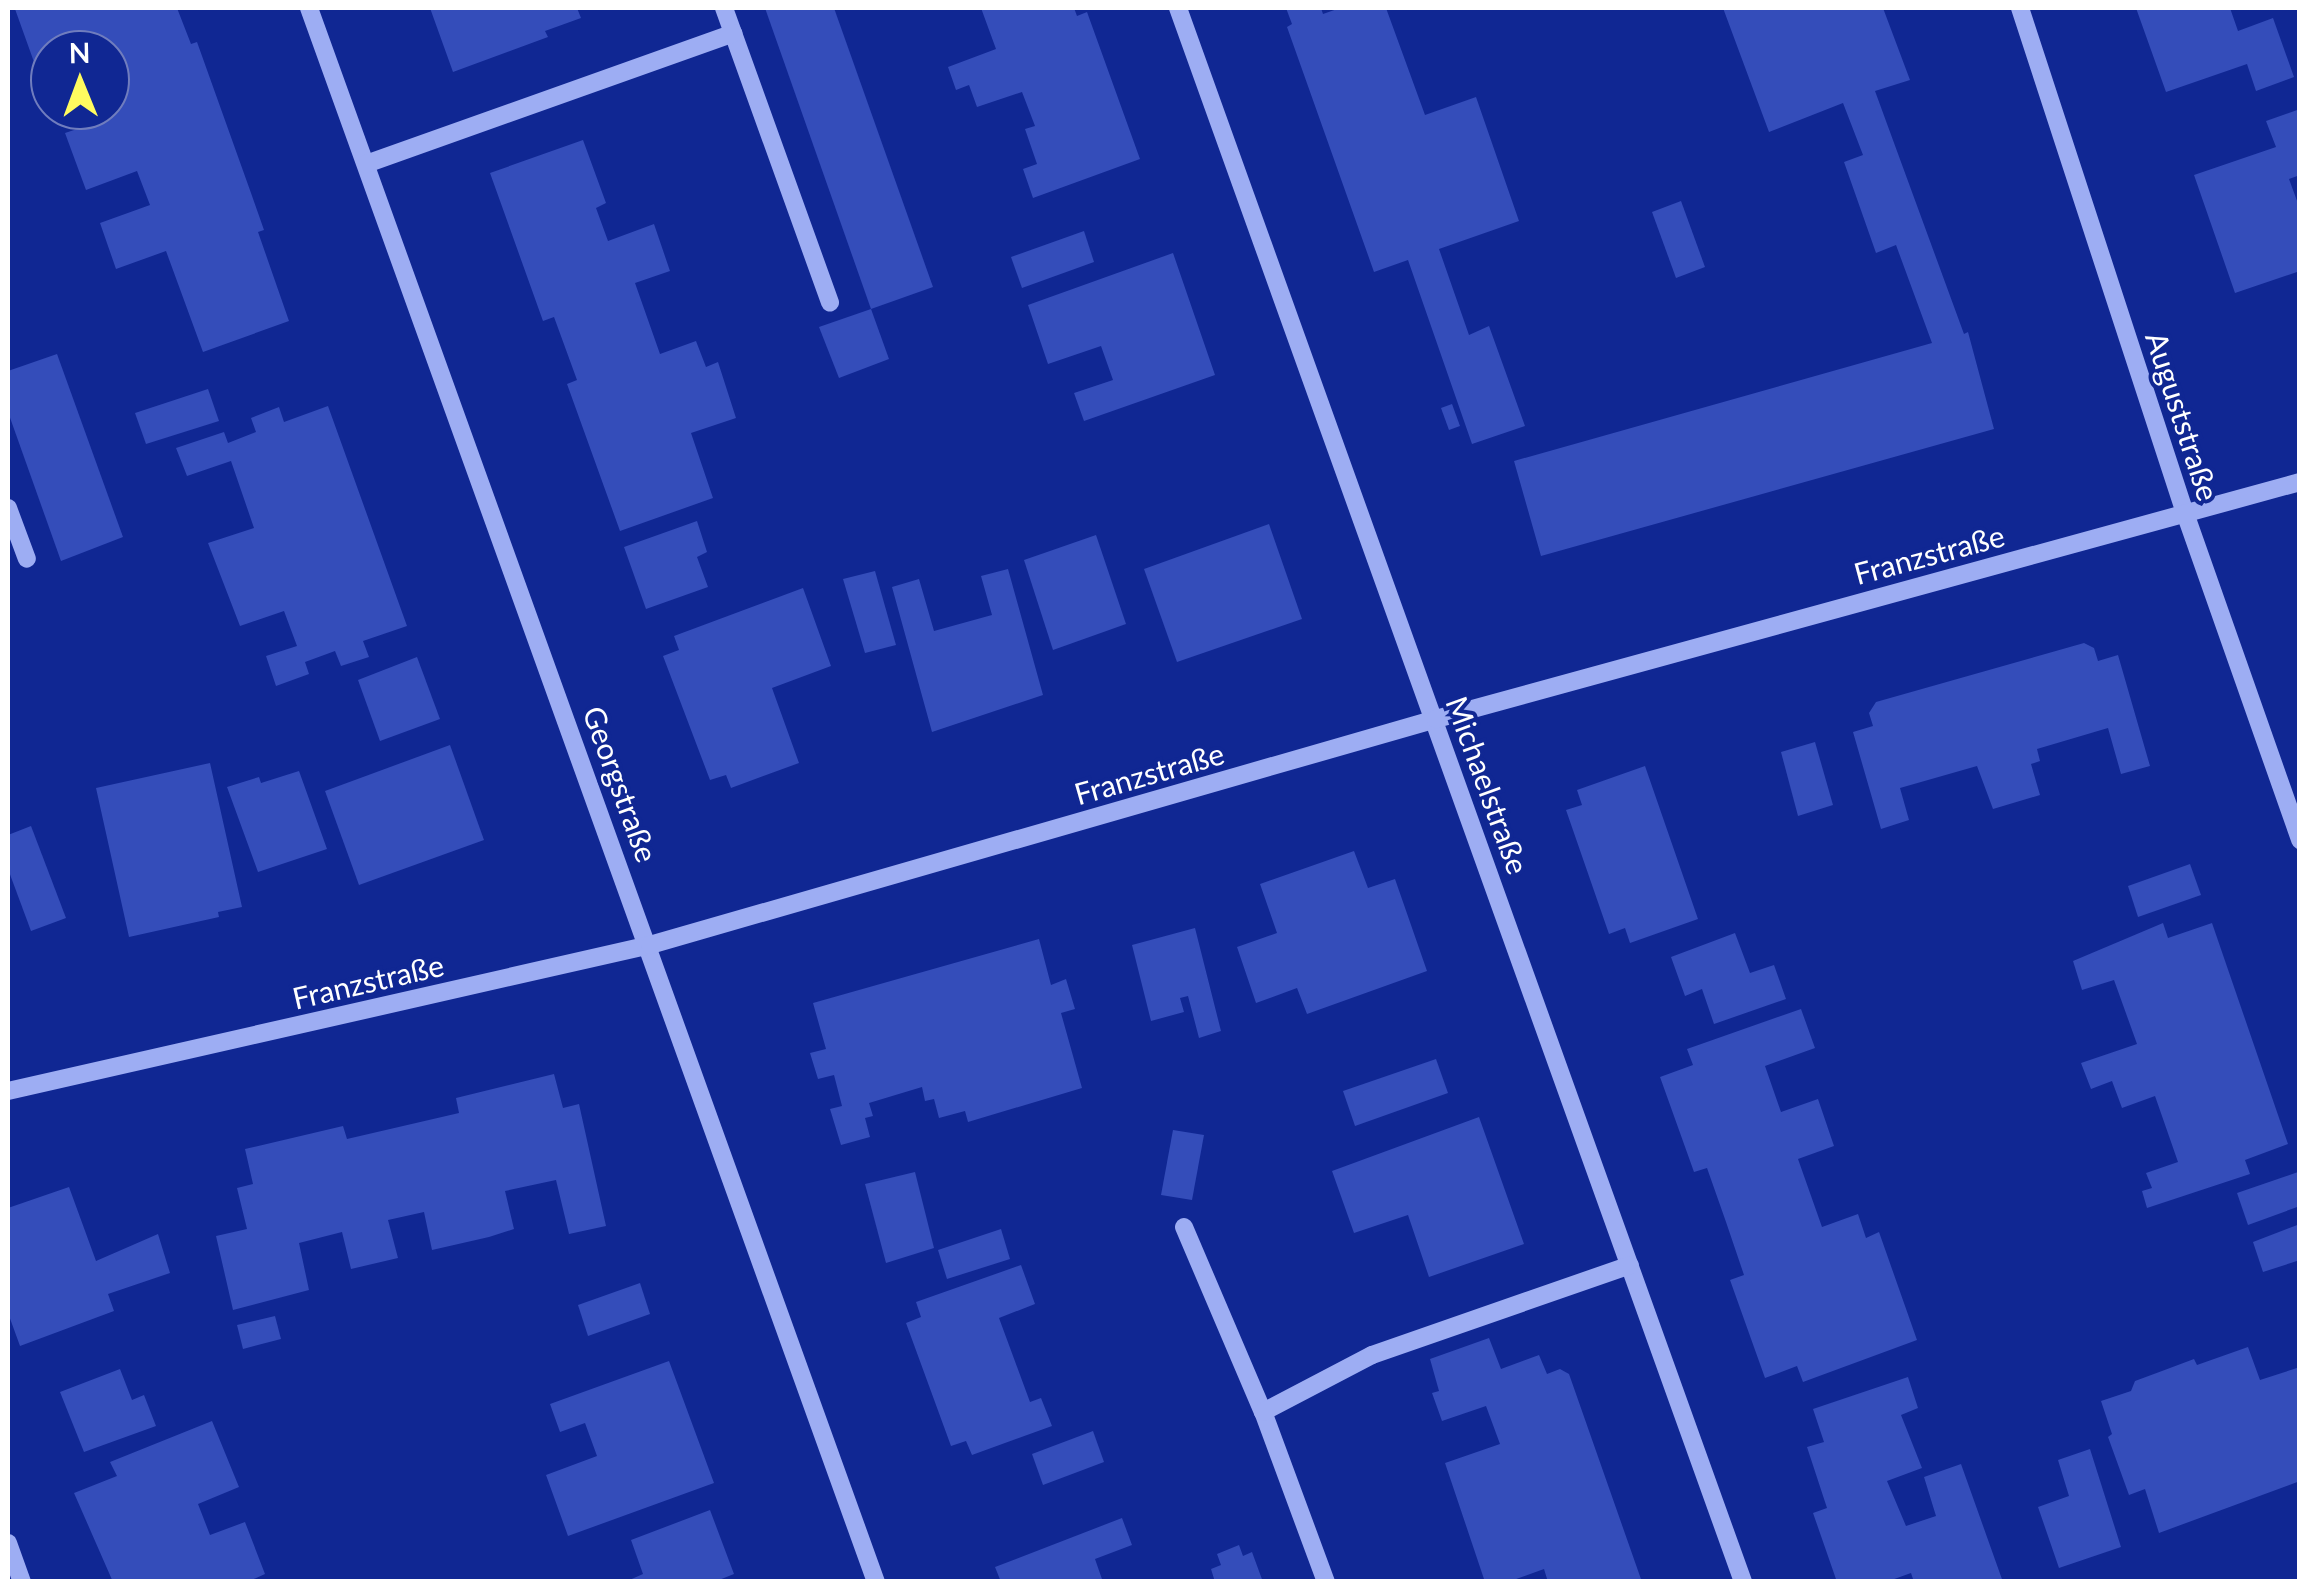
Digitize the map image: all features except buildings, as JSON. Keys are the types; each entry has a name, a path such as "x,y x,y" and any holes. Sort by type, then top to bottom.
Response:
{"street":[{"name":"Georgstraße","path":"309,8 650,945 876,1582"},
{"path":"724,8 830,302"},
{"name":"Michaelstraße","path":"1178,8 1743,1582"},
{"name":"Auguststraße","path":"2020,8 2185,512 2300,840"},
{"path":"366,164 733,33"},
{"name":"Franzstraße","path":"8,1091 650,945 1436,719 2300,482"},
{"path":"8,508 28,559"},
{"path":"1184,1228 1263,1412 1326,1582"},
{"path":"1263,1412 1372,1355 1630,1265"},
{"path":"8,1543 22,1582"}]}
